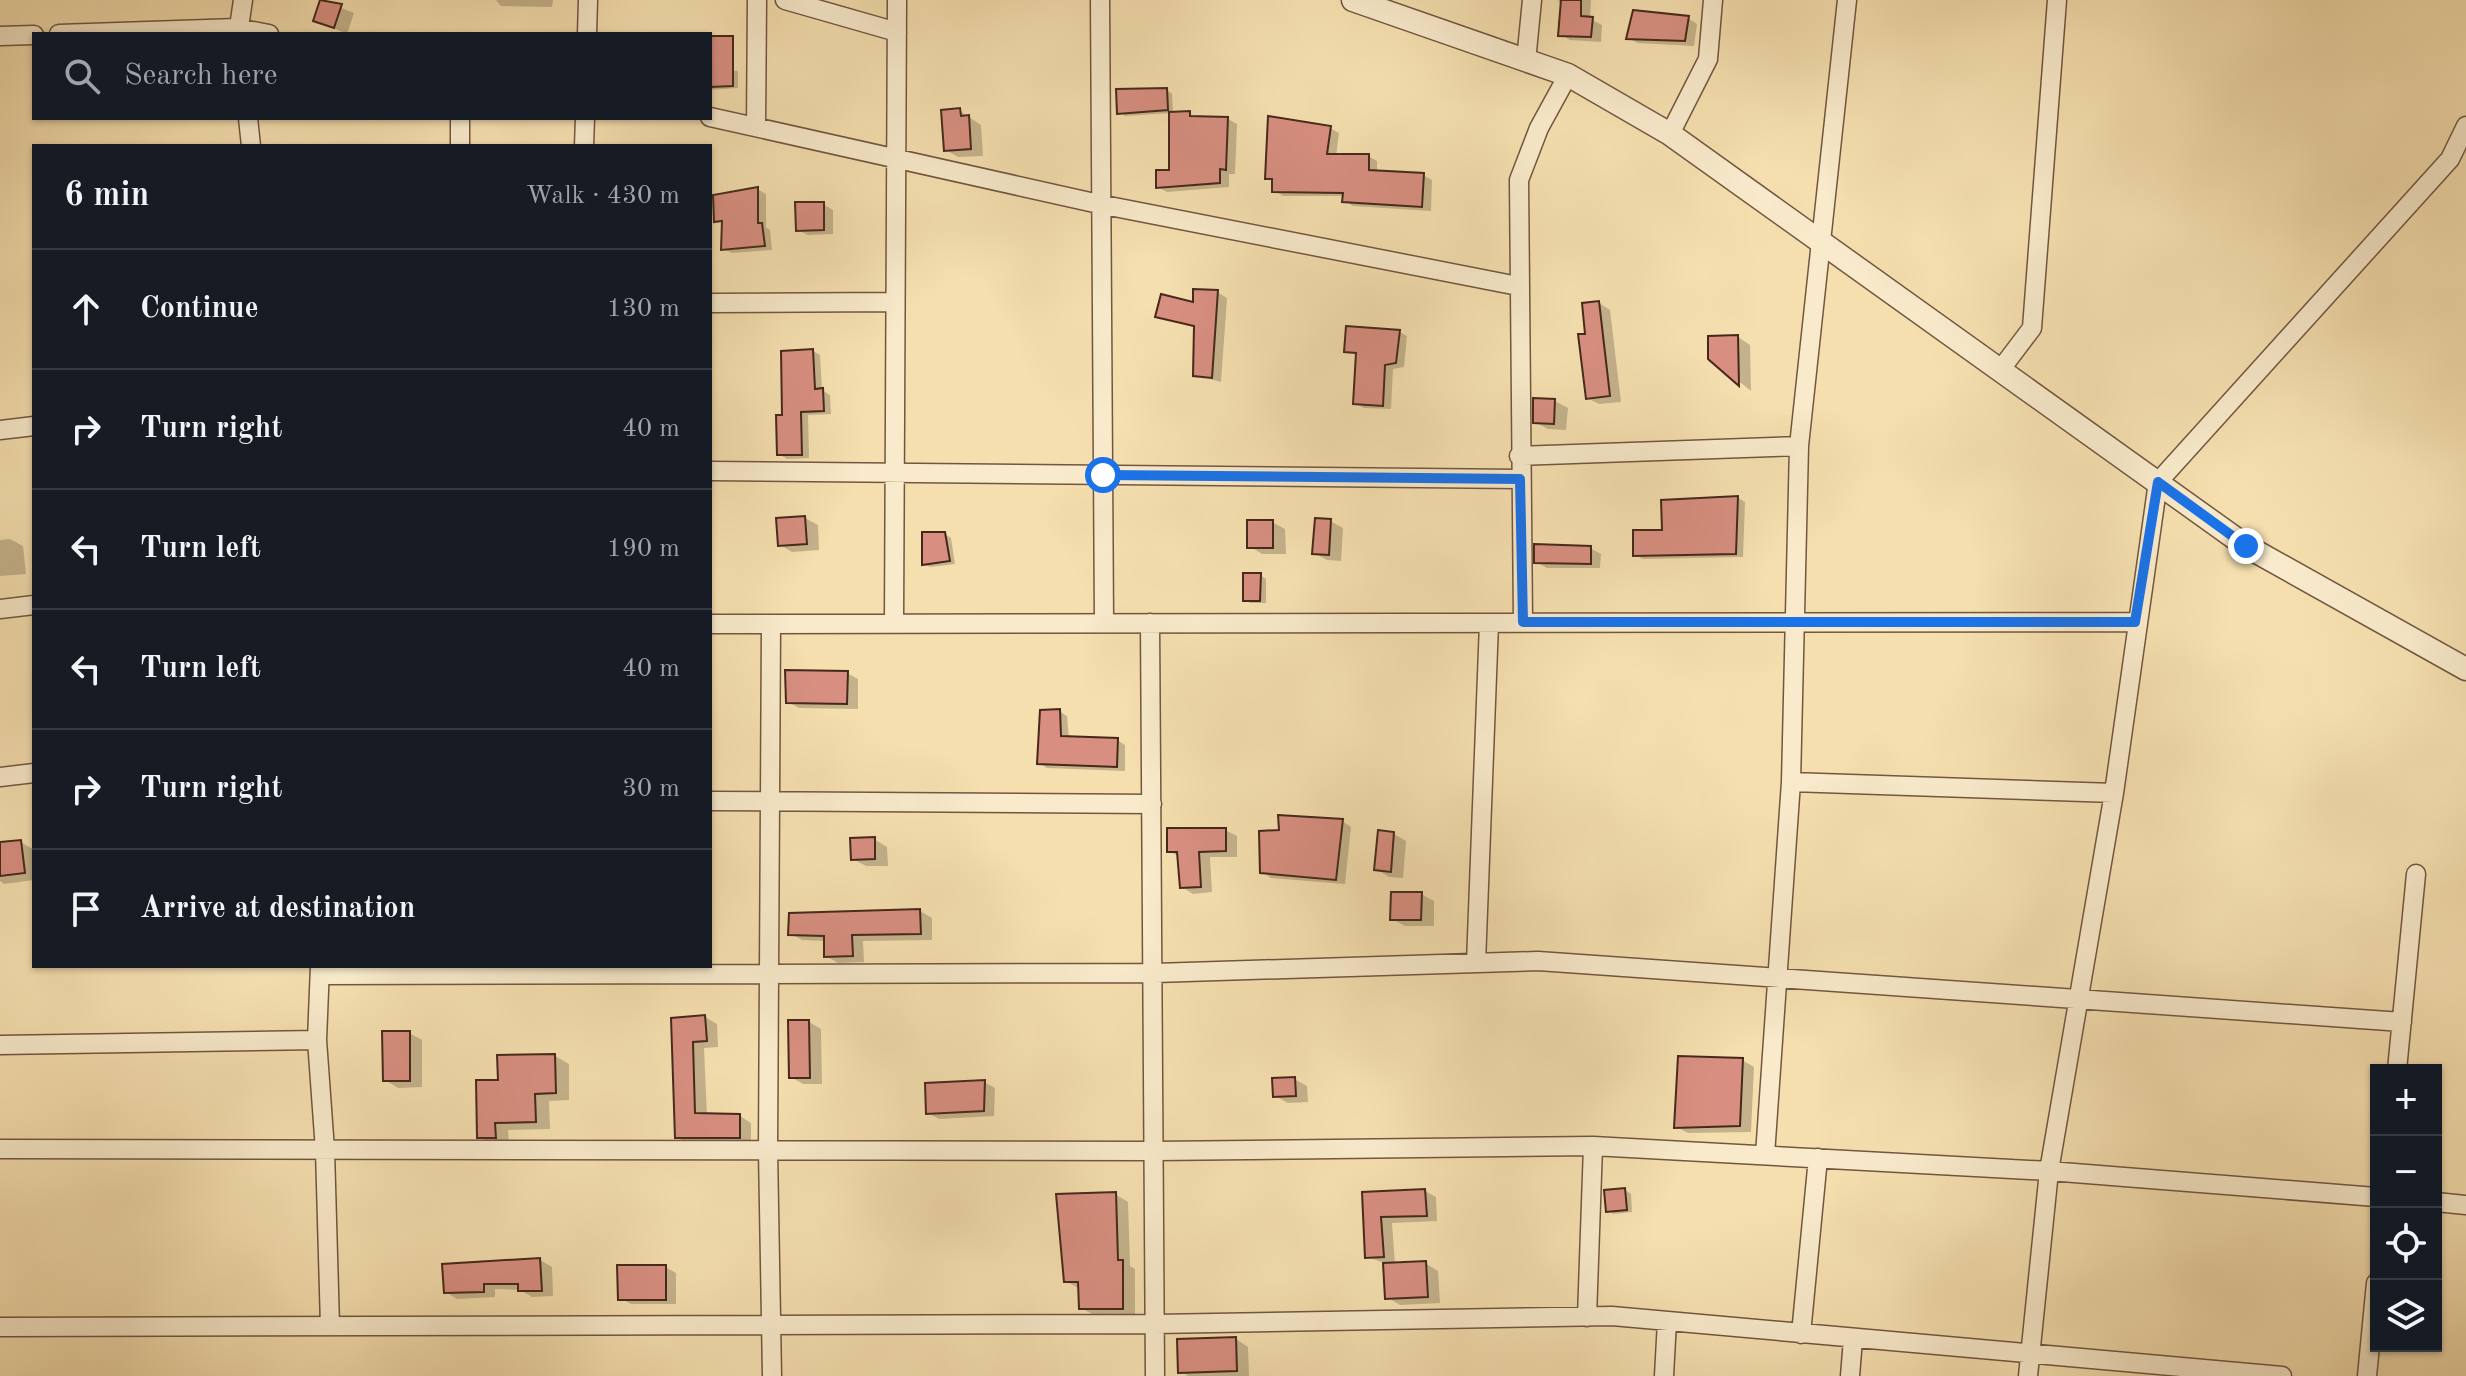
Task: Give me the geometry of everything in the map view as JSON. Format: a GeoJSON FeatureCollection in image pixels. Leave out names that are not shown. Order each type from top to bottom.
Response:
{"type":"FeatureCollection","features":[{"type":"Feature","properties":{"kind":"street"},"geometry":{"type":"LineString","coordinates":[[178,32],[237,31],[243,0]]}},
{"type":"Feature","properties":{"kind":"street"},"geometry":{"type":"LineString","coordinates":[[587,32],[588,0]]}},
{"type":"Feature","properties":{"kind":"street"},"geometry":{"type":"LineString","coordinates":[[756,127],[757,0]]}},
{"type":"Feature","properties":{"kind":"street"},"geometry":{"type":"LineString","coordinates":[[785,0],[897,32]]}},
{"type":"Feature","properties":{"kind":"street"},"geometry":{"type":"LineString","coordinates":[[894,623],[897,0]]}},
{"type":"Feature","properties":{"kind":"street"},"geometry":{"type":"LineString","coordinates":[[1100,0],[1104,623]]}},
{"type":"Feature","properties":{"kind":"street"},"geometry":{"type":"LineString","coordinates":[[1353,0],[1568,75],[1670,134],[2246,546],[2466,669]]}},
{"type":"Feature","properties":{"kind":"street"},"geometry":{"type":"LineString","coordinates":[[1526,61],[1532,0]]}},
{"type":"Feature","properties":{"kind":"street"},"geometry":{"type":"LineString","coordinates":[[1670,134],[1708,59],[1713,0]]}},
{"type":"Feature","properties":{"kind":"street"},"geometry":{"type":"LineString","coordinates":[[1765,1155],[1791,782],[1799,446],[1847,0]]}},
{"type":"Feature","properties":{"kind":"street"},"geometry":{"type":"LineString","coordinates":[[2001,369],[2032,328],[2057,0]]}},
{"type":"Feature","properties":{"kind":"street"},"geometry":{"type":"LineString","coordinates":[[0,36],[32,35]]}},
{"type":"Feature","properties":{"kind":"street"},"geometry":{"type":"LineString","coordinates":[[1523,622],[1519,456],[1519,180],[1539,128],[1568,75]]}},
{"type":"Feature","properties":{"kind":"street"},"geometry":{"type":"LineString","coordinates":[[712,117],[1099,204],[1518,286]]}},
{"type":"Feature","properties":{"kind":"street"},"geometry":{"type":"LineString","coordinates":[[248,120],[251,144]]}},
{"type":"Feature","properties":{"kind":"street"},"geometry":{"type":"LineString","coordinates":[[460,120],[460,144]]}},
{"type":"Feature","properties":{"kind":"street"},"geometry":{"type":"LineString","coordinates":[[584,144],[585,120]]}},
{"type":"Feature","properties":{"kind":"street"},"geometry":{"type":"LineString","coordinates":[[2028,1376],[2049,1171],[2114,793],[2135,622],[2158,482],[2450,159],[2466,126]]}},
{"type":"Feature","properties":{"kind":"street"},"geometry":{"type":"LineString","coordinates":[[712,303],[894,302]]}},
{"type":"Feature","properties":{"kind":"street"},"geometry":{"type":"LineString","coordinates":[[0,430],[32,426]]}},
{"type":"Feature","properties":{"kind":"street"},"geometry":{"type":"LineString","coordinates":[[1519,456],[1799,446]]}},
{"type":"Feature","properties":{"kind":"street"},"geometry":{"type":"LineString","coordinates":[[712,471],[1520,479]]}},
{"type":"Feature","properties":{"kind":"street"},"geometry":{"type":"LineString","coordinates":[[0,609],[32,605]]}},
{"type":"Feature","properties":{"kind":"street"},"geometry":{"type":"LineString","coordinates":[[712,624],[2135,622]]}},
{"type":"Feature","properties":{"kind":"street"},"geometry":{"type":"LineString","coordinates":[[1150,623],[1155,973],[1155,1376]]}},
{"type":"Feature","properties":{"kind":"street"},"geometry":{"type":"LineString","coordinates":[[1476,963],[1489,623]]}},
{"type":"Feature","properties":{"kind":"street"},"geometry":{"type":"LineString","coordinates":[[771,624],[768,1150],[772,1376]]}},
{"type":"Feature","properties":{"kind":"street"},"geometry":{"type":"LineString","coordinates":[[0,777],[32,773]]}},
{"type":"Feature","properties":{"kind":"street"},"geometry":{"type":"LineString","coordinates":[[1791,782],[2114,793]]}},
{"type":"Feature","properties":{"kind":"street"},"geometry":{"type":"LineString","coordinates":[[712,801],[1152,804]]}},
{"type":"Feature","properties":{"kind":"street"},"geometry":{"type":"LineString","coordinates":[[2398,1064],[2416,874]]}},
{"type":"Feature","properties":{"kind":"street"},"geometry":{"type":"LineString","coordinates":[[330,1326],[325,1150],[317,1040],[320,970],[1155,973],[1538,961],[2402,1022]]}},
{"type":"Feature","properties":{"kind":"street"},"geometry":{"type":"LineString","coordinates":[[0,1045],[317,1040]]}},
{"type":"Feature","properties":{"kind":"street"},"geometry":{"type":"LineString","coordinates":[[1587,1317],[1593,1146]]}},
{"type":"Feature","properties":{"kind":"street"},"geometry":{"type":"LineString","coordinates":[[0,1149],[1155,1151],[1593,1146],[2049,1171],[2370,1197]]}},
{"type":"Feature","properties":{"kind":"street"},"geometry":{"type":"LineString","coordinates":[[1801,1334],[1818,1158]]}},
{"type":"Feature","properties":{"kind":"street"},"geometry":{"type":"LineString","coordinates":[[2442,1203],[2466,1205]]}},
{"type":"Feature","properties":{"kind":"street"},"geometry":{"type":"LineString","coordinates":[[0,1327],[1155,1324],[1587,1317],[1667,1321],[2200,1372],[2282,1376]]}},
{"type":"Feature","properties":{"kind":"street"},"geometry":{"type":"LineString","coordinates":[[1664,1376],[1667,1321]]}},
{"type":"Feature","properties":{"kind":"street"},"geometry":{"type":"LineString","coordinates":[[1850,1376],[1853,1339]]}},
{"type":"Feature","properties":{"kind":"street"},"geometry":{"type":"LineString","coordinates":[[2367,1376],[2370,1345]]}},
{"type":"Feature","properties":{"kind":"building"},"geometry":{"type":"Polygon","coordinates":[[[320,0],[342,4],[334,28],[313,21],[320,0]]]}},
{"type":"Feature","properties":{"kind":"building"},"geometry":{"type":"Polygon","coordinates":[[[1561,0],[1581,0],[1581,16],[1593,17],[1591,37],[1558,36],[1561,0]]]}},
{"type":"Feature","properties":{"kind":"building"},"geometry":{"type":"Polygon","coordinates":[[[1633,10],[1689,16],[1685,41],[1626,39],[1633,10]]]}},
{"type":"Feature","properties":{"kind":"building"},"geometry":{"type":"Polygon","coordinates":[[[712,36],[733,36],[733,86],[712,87],[712,36]]]}},
{"type":"Feature","properties":{"kind":"building"},"geometry":{"type":"Polygon","coordinates":[[[1167,88],[1168,110],[1117,114],[1116,89],[1167,88]]]}},
{"type":"Feature","properties":{"kind":"building"},"geometry":{"type":"Polygon","coordinates":[[[960,108],[961,116],[969,115],[971,149],[944,151],[941,110],[960,108]]]}},
{"type":"Feature","properties":{"kind":"building"},"geometry":{"type":"Polygon","coordinates":[[[1190,111],[1190,116],[1228,117],[1226,170],[1220,169],[1220,183],[1156,188],[1156,170],[1169,170],[1169,112],[1190,111]]]}},
{"type":"Feature","properties":{"kind":"building"},"geometry":{"type":"Polygon","coordinates":[[[1268,116],[1331,126],[1327,154],[1369,154],[1369,170],[1424,173],[1422,207],[1342,202],[1343,193],[1272,192],[1272,179],[1265,179],[1268,116]]]}},
{"type":"Feature","properties":{"kind":"building"},"geometry":{"type":"Polygon","coordinates":[[[758,187],[758,223],[762,223],[765,246],[721,250],[722,221],[714,222],[713,195],[758,187]]]}},
{"type":"Feature","properties":{"kind":"building"},"geometry":{"type":"Polygon","coordinates":[[[795,202],[824,202],[824,230],[796,231],[795,202]]]}},
{"type":"Feature","properties":{"kind":"building"},"geometry":{"type":"Polygon","coordinates":[[[1193,289],[1218,290],[1212,378],[1193,376],[1194,326],[1155,317],[1161,294],[1193,302],[1193,289]]]}},
{"type":"Feature","properties":{"kind":"building"},"geometry":{"type":"Polygon","coordinates":[[[1599,301],[1610,396],[1586,399],[1578,334],[1585,334],[1582,303],[1599,301]]]}},
{"type":"Feature","properties":{"kind":"building"},"geometry":{"type":"Polygon","coordinates":[[[1346,326],[1400,330],[1396,363],[1385,365],[1383,406],[1353,404],[1356,353],[1344,352],[1346,326]]]}},
{"type":"Feature","properties":{"kind":"building"},"geometry":{"type":"Polygon","coordinates":[[[1738,335],[1739,386],[1708,359],[1708,336],[1738,335]]]}},
{"type":"Feature","properties":{"kind":"building"},"geometry":{"type":"Polygon","coordinates":[[[813,349],[815,389],[823,388],[824,411],[801,412],[802,455],[777,455],[776,415],[782,415],[781,351],[813,349]]]}},
{"type":"Feature","properties":{"kind":"building"},"geometry":{"type":"Polygon","coordinates":[[[1533,398],[1555,399],[1554,424],[1533,423],[1533,398]]]}},
{"type":"Feature","properties":{"kind":"building"},"geometry":{"type":"Polygon","coordinates":[[[1738,496],[1736,554],[1633,556],[1633,530],[1662,530],[1661,500],[1738,496]]]}},
{"type":"Feature","properties":{"kind":"building"},"geometry":{"type":"Polygon","coordinates":[[[805,516],[807,544],[778,546],[776,518],[805,516]]]}},
{"type":"Feature","properties":{"kind":"building"},"geometry":{"type":"Polygon","coordinates":[[[1315,518],[1331,519],[1329,555],[1312,554],[1315,518]]]}},
{"type":"Feature","properties":{"kind":"building"},"geometry":{"type":"Polygon","coordinates":[[[1247,520],[1273,520],[1273,548],[1247,548],[1247,520]]]}},
{"type":"Feature","properties":{"kind":"building"},"geometry":{"type":"Polygon","coordinates":[[[922,532],[945,532],[950,561],[922,565],[922,532]]]}},
{"type":"Feature","properties":{"kind":"building"},"geometry":{"type":"Polygon","coordinates":[[[1534,544],[1591,546],[1591,564],[1534,563],[1534,544]]]}},
{"type":"Feature","properties":{"kind":"building"},"geometry":{"type":"Polygon","coordinates":[[[1243,573],[1261,573],[1260,601],[1243,601],[1243,573]]]}},
{"type":"Feature","properties":{"kind":"building"},"geometry":{"type":"Polygon","coordinates":[[[785,670],[848,671],[847,704],[786,703],[785,670]]]}},
{"type":"Feature","properties":{"kind":"building"},"geometry":{"type":"Polygon","coordinates":[[[1060,709],[1061,736],[1118,738],[1117,767],[1037,764],[1040,710],[1060,709]]]}},
{"type":"Feature","properties":{"kind":"building"},"geometry":{"type":"Polygon","coordinates":[[[1278,815],[1343,819],[1336,880],[1260,873],[1259,831],[1279,830],[1278,815]]]}},
{"type":"Feature","properties":{"kind":"building"},"geometry":{"type":"Polygon","coordinates":[[[1167,828],[1226,828],[1226,851],[1199,852],[1201,887],[1180,888],[1177,852],[1167,852],[1167,828]]]}},
{"type":"Feature","properties":{"kind":"building"},"geometry":{"type":"Polygon","coordinates":[[[1378,830],[1394,832],[1391,872],[1374,870],[1378,830]]]}},
{"type":"Feature","properties":{"kind":"building"},"geometry":{"type":"Polygon","coordinates":[[[875,837],[875,859],[851,860],[850,838],[875,837]]]}},
{"type":"Feature","properties":{"kind":"building"},"geometry":{"type":"Polygon","coordinates":[[[21,840],[25,873],[0,876],[0,842],[21,840]]]}},
{"type":"Feature","properties":{"kind":"building"},"geometry":{"type":"Polygon","coordinates":[[[1391,892],[1422,892],[1421,920],[1390,920],[1391,892]]]}},
{"type":"Feature","properties":{"kind":"building"},"geometry":{"type":"Polygon","coordinates":[[[920,909],[921,934],[852,935],[853,956],[824,957],[824,936],[788,935],[789,913],[920,909]]]}},
{"type":"Feature","properties":{"kind":"building"},"geometry":{"type":"Polygon","coordinates":[[[705,1015],[707,1041],[693,1042],[695,1113],[740,1114],[740,1138],[675,1138],[671,1018],[705,1015]]]}},
{"type":"Feature","properties":{"kind":"building"},"geometry":{"type":"Polygon","coordinates":[[[788,1020],[809,1020],[810,1078],[789,1078],[788,1020]]]}},
{"type":"Feature","properties":{"kind":"building"},"geometry":{"type":"Polygon","coordinates":[[[382,1031],[410,1031],[410,1081],[383,1081],[382,1031]]]}},
{"type":"Feature","properties":{"kind":"building"},"geometry":{"type":"Polygon","coordinates":[[[555,1054],[556,1093],[535,1094],[536,1122],[495,1123],[496,1138],[477,1138],[476,1080],[498,1080],[497,1055],[555,1054]]]}},
{"type":"Feature","properties":{"kind":"building"},"geometry":{"type":"Polygon","coordinates":[[[1678,1056],[1743,1058],[1740,1126],[1674,1128],[1678,1056]]]}},
{"type":"Feature","properties":{"kind":"building"},"geometry":{"type":"Polygon","coordinates":[[[1295,1077],[1296,1096],[1273,1097],[1272,1078],[1295,1077]]]}},
{"type":"Feature","properties":{"kind":"building"},"geometry":{"type":"Polygon","coordinates":[[[985,1080],[984,1111],[926,1114],[925,1083],[985,1080]]]}},
{"type":"Feature","properties":{"kind":"building"},"geometry":{"type":"Polygon","coordinates":[[[1625,1188],[1627,1210],[1606,1212],[1604,1190],[1625,1188]]]}},
{"type":"Feature","properties":{"kind":"building"},"geometry":{"type":"Polygon","coordinates":[[[1425,1189],[1427,1216],[1381,1217],[1384,1257],[1365,1258],[1362,1192],[1425,1189]]]}},
{"type":"Feature","properties":{"kind":"building"},"geometry":{"type":"Polygon","coordinates":[[[1116,1192],[1118,1260],[1123,1260],[1123,1309],[1079,1309],[1078,1282],[1064,1282],[1056,1194],[1116,1192]]]}},
{"type":"Feature","properties":{"kind":"building"},"geometry":{"type":"Polygon","coordinates":[[[540,1258],[542,1291],[518,1291],[518,1284],[484,1284],[484,1292],[444,1293],[442,1264],[540,1258]]]}},
{"type":"Feature","properties":{"kind":"building"},"geometry":{"type":"Polygon","coordinates":[[[1426,1261],[1428,1297],[1385,1299],[1383,1263],[1426,1261]]]}},
{"type":"Feature","properties":{"kind":"building"},"geometry":{"type":"Polygon","coordinates":[[[617,1265],[666,1265],[666,1300],[618,1300],[617,1265]]]}},
{"type":"Feature","properties":{"kind":"building"},"geometry":{"type":"Polygon","coordinates":[[[1236,1337],[1237,1371],[1178,1373],[1177,1339],[1236,1337]]]}},
{"type":"Feature","properties":{"kind":"route"},"geometry":{"type":"LineString","coordinates":[[1103,475],[1520,479],[1523,622],[2135,622],[2158,482],[2246,546]]}}]}
